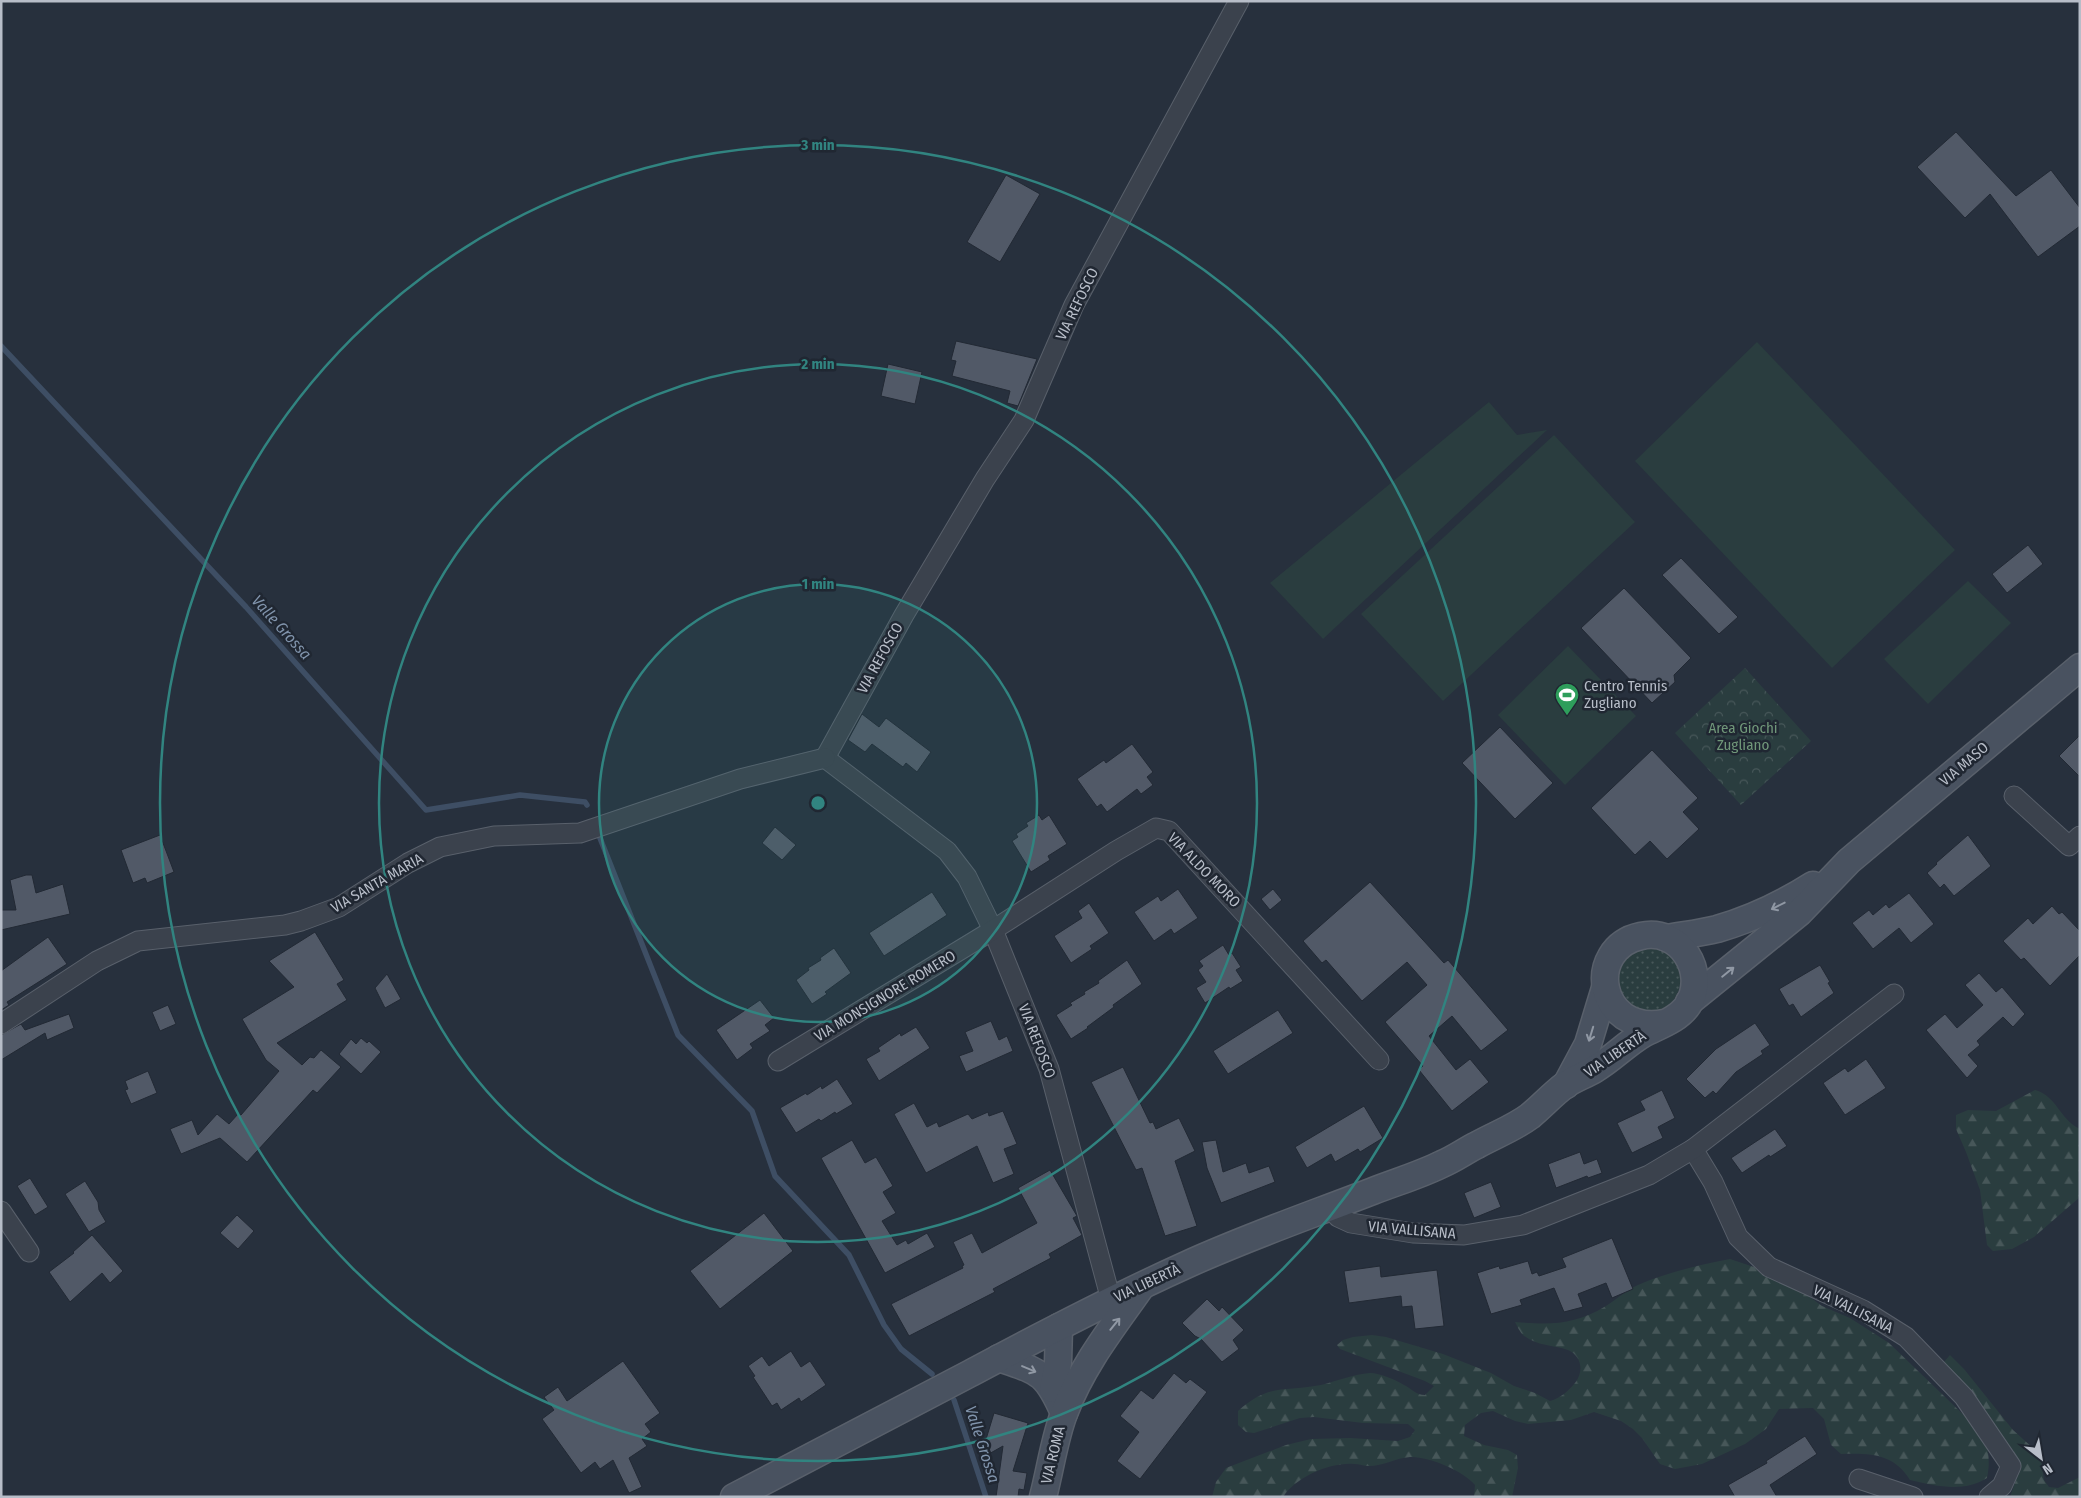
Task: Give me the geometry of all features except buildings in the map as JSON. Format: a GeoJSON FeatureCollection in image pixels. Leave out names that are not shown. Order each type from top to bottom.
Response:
{"type":"FeatureCollection","features":[{"type":"Feature","properties":{"kind":"main road","name":"VIA MASO"},"geometry":{"type":"LineString","coordinates":[[1849,861],[2080,667]]}},
{"type":"Feature","properties":{"kind":"main road"},"geometry":{"type":"LineString","coordinates":[[1667,938],[1716,929],[1763,914],[1789,900],[1849,861]]}},
{"type":"Feature","properties":{"kind":"main road"},"geometry":{"type":"LineString","coordinates":[[1690,1002],[1695,988],[1695,972],[1690,958],[1680,946],[1667,938],[1654,935],[1640,936],[1626,942],[1614,951],[1607,964],[1605,988],[1613,1005],[1626,1019],[1638,1024],[1651,1026],[1664,1023],[1679,1015],[1690,1002],[1799,913],[1849,861]]}},
{"type":"Feature","properties":{"kind":"main road","name":"VIA LIBERTÀ"},"geometry":{"type":"LineString","coordinates":[[1566,1085],[1588,1044],[1605,988]]}},
{"type":"Feature","properties":{"kind":"main road","name":"VIA LIBERTÀ"},"geometry":{"type":"LineString","coordinates":[[734,1497],[1112,1300],[1198,1260],[1440,1165],[1528,1117],[1566,1085],[1595,1069],[1638,1037],[1664,1023]]}},
{"type":"Feature","properties":{"kind":"main road","name":"VIA ROMA"},"geometry":{"type":"LineString","coordinates":[[1043,1497],[1064,1413],[1088,1361],[1141,1287]]}},
{"type":"Feature","properties":{"kind":"main road"},"geometry":{"type":"LineString","coordinates":[[1053,1389],[1058,1363],[1059,1327],[1074,1334],[1088,1361]]}},
{"type":"Feature","properties":{"kind":"main road","name":"VIA ROMA"},"geometry":{"type":"LineString","coordinates":[[999,1358],[1041,1375],[1053,1389],[1064,1413]]}},
{"type":"Feature","properties":{"kind":"street","name":"VIA REFOSCO"},"geometry":{"type":"LineString","coordinates":[[1112,1300],[1049,1070],[993,930],[967,877],[947,851],[825,758],[904,614],[985,480],[1024,420],[1074,305],[1239,1]]}},
{"type":"Feature","properties":{"kind":"street","name":"VIA SANTA MARIA"},"geometry":{"type":"LineString","coordinates":[[1,1024],[97,960],[138,941],[285,925],[301,921],[339,908],[408,862],[440,847],[494,836],[580,833],[740,779],[825,758]]}},
{"type":"Feature","properties":{"kind":"street"},"geometry":{"type":"LineString","coordinates":[[2014,796],[2069,846],[2080,836]]}},
{"type":"Feature","properties":{"kind":"street","name":"VIA ALDO MORO"},"geometry":{"type":"LineString","coordinates":[[993,930],[1116,851],[1156,828],[1169,831],[1379,1060]]}},
{"type":"Feature","properties":{"kind":"street","name":"VIA MONSIGNORE ROMERO"},"geometry":{"type":"LineString","coordinates":[[778,1061],[993,930]]}},
{"type":"Feature","properties":{"kind":"street","name":"VIA VALLISANA"},"geometry":{"type":"LineString","coordinates":[[1330,1208],[1338,1217],[1351,1223],[1413,1233],[1464,1235],[1523,1225],[1649,1176],[1693,1149],[1894,994]]}},
{"type":"Feature","properties":{"kind":"street","name":"VIA VALLISANA"},"geometry":{"type":"LineString","coordinates":[[1693,1149],[1713,1182],[1738,1237],[1769,1267],[1862,1310],[1906,1337],[1964,1397],[2011,1466],[2002,1486],[1989,1497]]}},
{"type":"Feature","properties":{"kind":"street"},"geometry":{"type":"LineString","coordinates":[[1,1211],[29,1252]]}},
{"type":"Feature","properties":{"kind":"street"},"geometry":{"type":"LineString","coordinates":[[1859,1479],[1913,1497]]}},
{"type":"Feature","properties":{"kind":"green space"},"geometry":{"type":"Polygon","coordinates":[[[1757,342],[1955,550],[1832,668],[1635,461],[1757,342]]]}},
{"type":"Feature","properties":{"kind":"green space"},"geometry":{"type":"Polygon","coordinates":[[[1489,402],[1517,435],[1547,430],[1323,639],[1270,583],[1489,402]]]}},
{"type":"Feature","properties":{"kind":"green space"},"geometry":{"type":"Polygon","coordinates":[[[1554,435],[1635,522],[1443,701],[1361,614],[1554,435]]]}},
{"type":"Feature","properties":{"kind":"green space"},"geometry":{"type":"Polygon","coordinates":[[[1968,581],[2011,623],[1928,704],[1884,659],[1968,581]]]}},
{"type":"Feature","properties":{"kind":"green space","name":"Centro Tennis Zugliano"},"geometry":{"type":"Polygon","coordinates":[[[1568,646],[1636,716],[1565,785],[1498,715],[1568,646]]]}},
{"type":"Feature","properties":{"kind":"green space","name":"Area Giochi Zugliano"},"geometry":{"type":"Polygon","coordinates":[[[1745,668],[1811,741],[1741,805],[1675,733],[1745,668]]]}},
{"type":"Feature","properties":{"kind":"green space"},"geometry":{"type":"Polygon","coordinates":[[[1638,948],[1658,948],[1669,953],[1677,962],[1680,972],[1680,983],[1677,994],[1671,1003],[1661,1010],[1646,1012],[1624,1001],[1618,984],[1618,971],[1623,960],[1638,948]]]}},
{"type":"Feature","properties":{"kind":"green space"},"geometry":{"type":"Polygon","coordinates":[[[2035,1090],[2048,1097],[2067,1120],[2080,1129],[2080,1197],[2034,1237],[2012,1249],[1993,1251],[1987,1245],[1980,1190],[1956,1129],[1956,1115],[1968,1110],[1996,1111],[2035,1090]]]}},
{"type":"Feature","properties":{"kind":"green space"},"geometry":{"type":"Polygon","coordinates":[[[1730,1259],[1763,1270],[1799,1289],[1822,1306],[1850,1318],[1889,1343],[1971,1422],[1944,1362],[1950,1355],[1964,1369],[2013,1430],[2035,1450],[2041,1460],[2044,1480],[2049,1487],[2058,1488],[2080,1477],[2080,1497],[2010,1497],[2018,1474],[2018,1465],[1985,1438],[1989,1458],[1987,1478],[1978,1483],[1959,1487],[1939,1486],[1910,1480],[1904,1471],[1889,1460],[1871,1455],[1841,1454],[1831,1445],[1824,1419],[1813,1408],[1779,1409],[1766,1429],[1745,1444],[1702,1464],[1675,1469],[1660,1464],[1642,1438],[1633,1429],[1621,1421],[1594,1412],[1571,1420],[1528,1424],[1515,1421],[1493,1411],[1481,1413],[1465,1425],[1464,1436],[1484,1445],[1508,1450],[1517,1455],[1518,1468],[1512,1497],[1474,1497],[1475,1485],[1463,1475],[1445,1465],[1418,1457],[1410,1457],[1374,1466],[1345,1464],[1324,1468],[1296,1483],[1283,1497],[1212,1497],[1216,1482],[1226,1468],[1286,1445],[1311,1439],[1350,1438],[1398,1441],[1410,1437],[1415,1430],[1408,1424],[1363,1423],[1314,1417],[1300,1418],[1254,1433],[1246,1432],[1238,1425],[1238,1411],[1259,1396],[1277,1390],[1321,1385],[1370,1373],[1392,1379],[1422,1395],[1425,1395],[1434,1386],[1340,1349],[1337,1345],[1343,1340],[1372,1335],[1386,1337],[1443,1354],[1491,1373],[1514,1386],[1535,1393],[1550,1401],[1564,1394],[1578,1379],[1580,1374],[1579,1360],[1568,1350],[1528,1339],[1522,1334],[1515,1322],[1552,1323],[1573,1320],[1606,1306],[1634,1287],[1649,1280],[1684,1269],[1730,1259]]]}},
{"type":"Feature","properties":{"kind":"waterway","name":"Valle Grossa"},"geometry":{"type":"LineString","coordinates":[[1,346],[246,607],[426,810],[520,795],[585,802],[587,805]]}},
{"type":"Feature","properties":{"kind":"waterway"},"geometry":{"type":"LineString","coordinates":[[598,833],[678,1035],[752,1111],[775,1176],[849,1255],[884,1325],[901,1349],[932,1374]]}},
{"type":"Feature","properties":{"kind":"waterway","name":"Valle Grossa"},"geometry":{"type":"LineString","coordinates":[[954,1400],[986,1497]]}},
{"type":"Feature","properties":{"kind":"place","name":"Centro Tennis Zugliano"},"geometry":{"type":"Point","coordinates":[1567,716]}}]}
